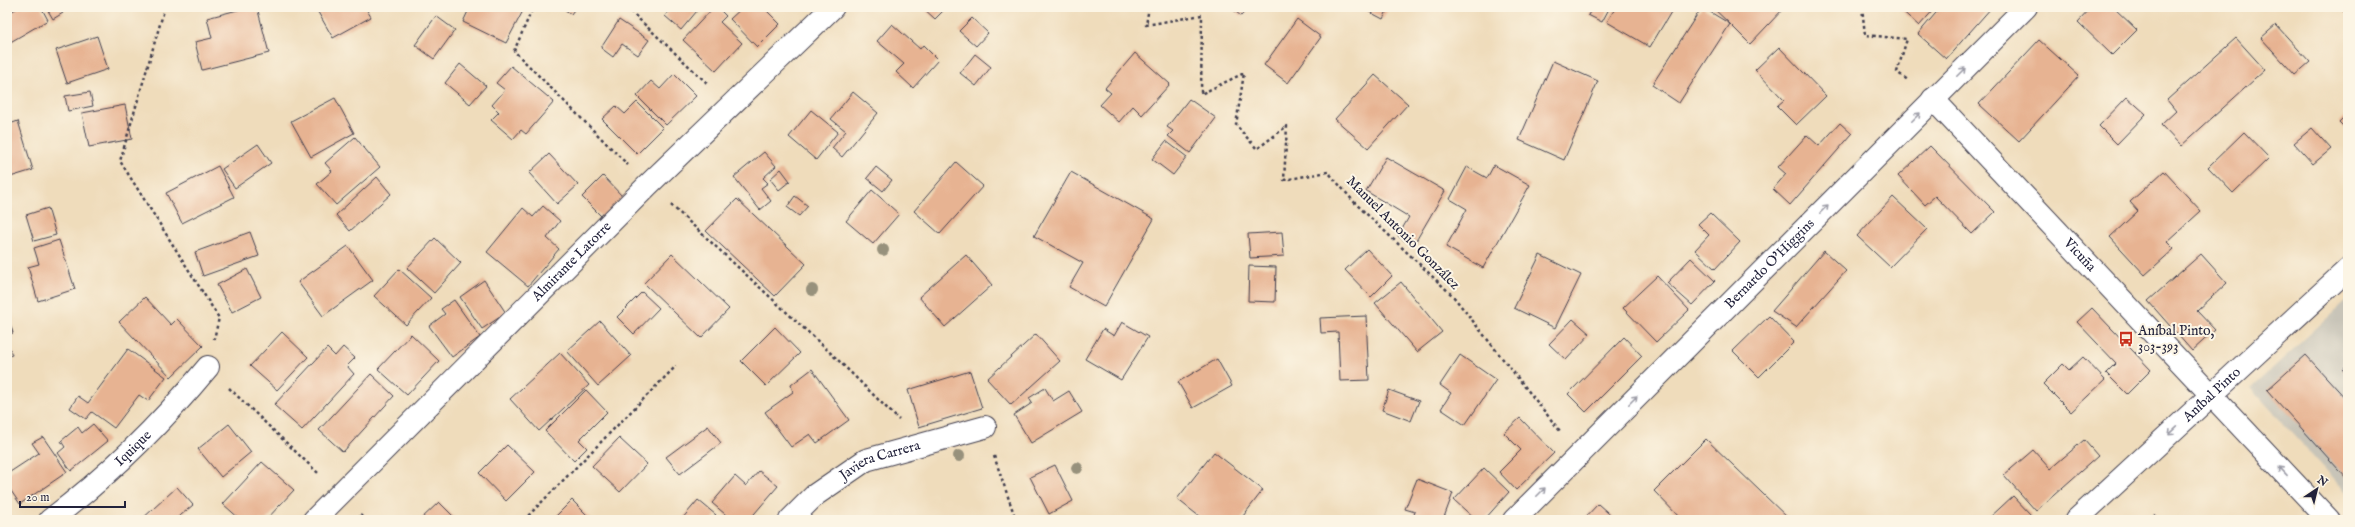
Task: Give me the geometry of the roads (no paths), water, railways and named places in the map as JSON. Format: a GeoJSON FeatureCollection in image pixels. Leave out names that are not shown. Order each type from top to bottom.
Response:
{"type":"FeatureCollection","features":[{"type":"Feature","properties":{"kind":"street","name":"Almirante Latorre"},"geometry":{"type":"LineString","coordinates":[[314,520],[648,185],[729,105],[833,7]]}},
{"type":"Feature","properties":{"kind":"street","name":"Bernardo O'Higgins"},"geometry":{"type":"LineString","coordinates":[[1514,520],[2026,7]]}},
{"type":"Feature","properties":{"kind":"street","name":"Vicuña"},"geometry":{"type":"LineString","coordinates":[[1933,100],[2329,520]]}},
{"type":"Feature","properties":{"kind":"street","name":"Aníbal Pinto"},"geometry":{"type":"LineString","coordinates":[[2076,520],[2348,269]]}},
{"type":"Feature","properties":{"kind":"street","name":"Iquique"},"geometry":{"type":"LineString","coordinates":[[50,520],[86,494],[130,455],[170,413],[208,367]]}},
{"type":"Feature","properties":{"kind":"street","name":"Javiera Carrera"},"geometry":{"type":"LineString","coordinates":[[790,520],[815,495],[866,460],[925,445],[985,427]]}},
{"type":"Feature","properties":{"kind":"place","name":"Aníbal Pinto, 303-393"},"geometry":{"type":"Point","coordinates":[2126,339]}}]}
